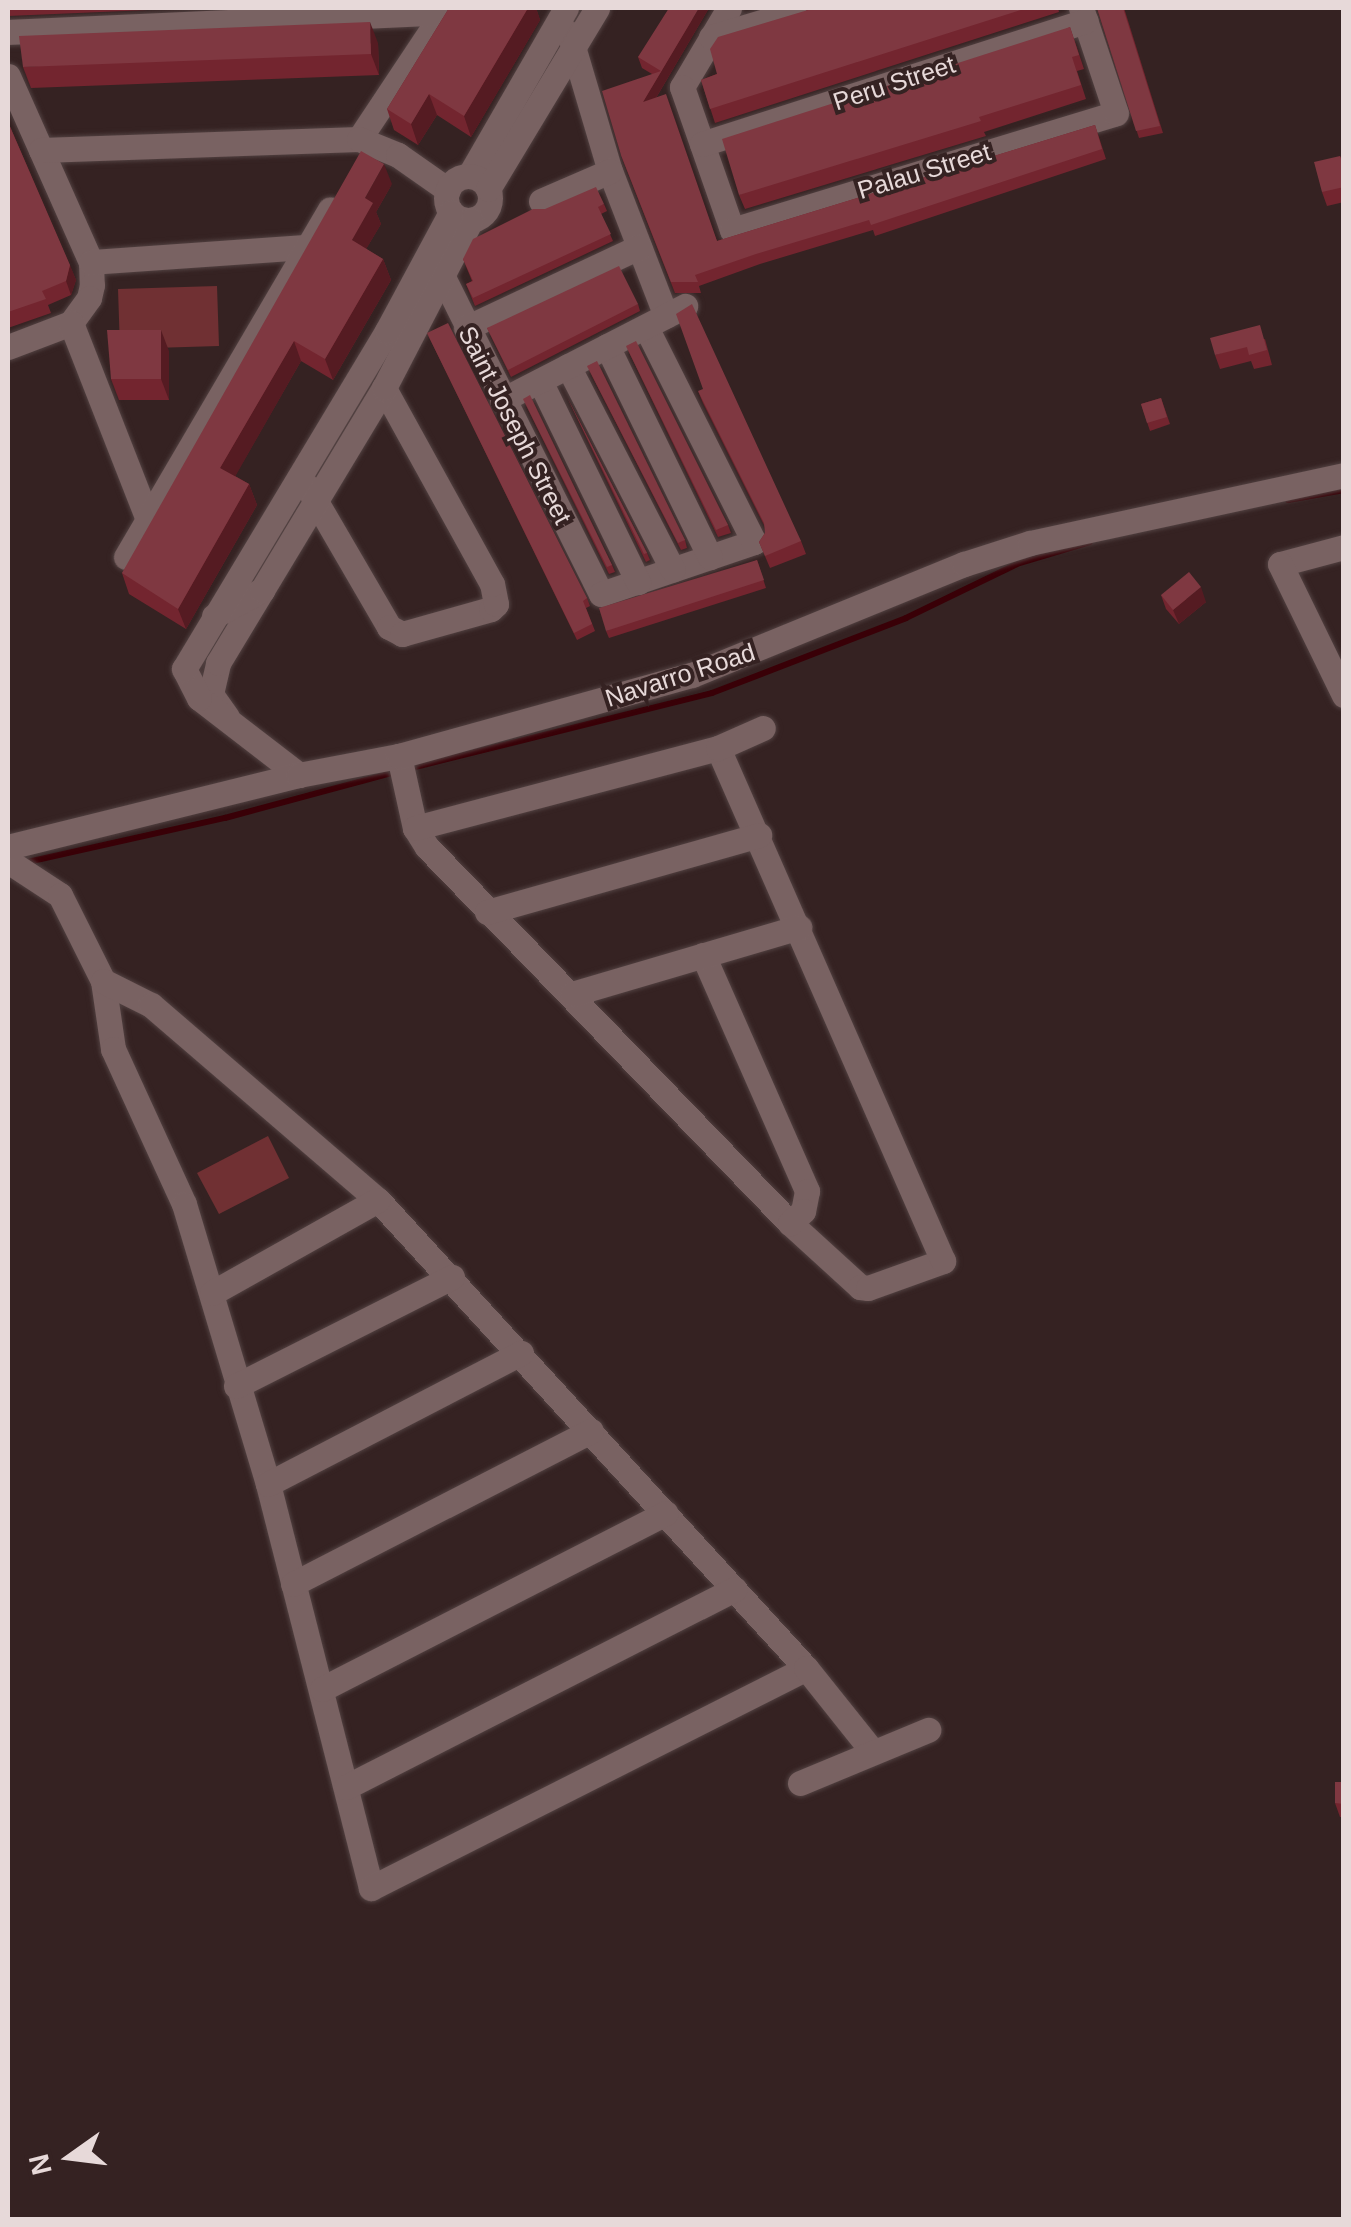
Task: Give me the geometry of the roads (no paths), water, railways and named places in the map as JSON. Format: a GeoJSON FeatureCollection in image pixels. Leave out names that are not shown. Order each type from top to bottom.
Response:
{"type":"FeatureCollection","features":[{"type":"Feature","properties":{"kind":"street"},"geometry":{"type":"LineString","coordinates":[[465,198],[574,48],[596,8]]}},
{"type":"Feature","properties":{"kind":"street"},"geometry":{"type":"LineString","coordinates":[[702,144],[682,87],[728,8]]}},
{"type":"Feature","properties":{"kind":"street"},"geometry":{"type":"LineString","coordinates":[[711,38],[808,8]]}},
{"type":"Feature","properties":{"kind":"street"},"geometry":{"type":"LineString","coordinates":[[8,32],[445,10]]}},
{"type":"Feature","properties":{"kind":"street"},"geometry":{"type":"LineString","coordinates":[[359,139],[445,10]]}},
{"type":"Feature","properties":{"kind":"street"},"geometry":{"type":"LineString","coordinates":[[540,380],[638,582],[754,542],[610,171],[565,10]]}},
{"type":"Feature","properties":{"kind":"street"},"geometry":{"type":"LineString","coordinates":[[299,775],[199,698],[184,669],[211,618],[301,478],[396,340],[436,265],[465,198],[565,10]]}},
{"type":"Feature","properties":{"kind":"street","name":"Palau Street"},"geometry":{"type":"LineString","coordinates":[[702,144],[732,230],[1116,113],[1083,14]]}},
{"type":"Feature","properties":{"kind":"street","name":"Peru Street"},"geometry":{"type":"LineString","coordinates":[[702,144],[1083,14]]}},
{"type":"Feature","properties":{"kind":"street"},"geometry":{"type":"LineString","coordinates":[[8,76],[92,262],[89,298],[71,323],[8,344]]}},
{"type":"Feature","properties":{"kind":"street"},"geometry":{"type":"LineString","coordinates":[[41,150],[359,139],[398,155],[465,198]]}},
{"type":"Feature","properties":{"kind":"street"},"geometry":{"type":"LineString","coordinates":[[542,202],[610,171]]}},
{"type":"Feature","properties":{"kind":"street"},"geometry":{"type":"LineString","coordinates":[[126,557],[330,209]]}},
{"type":"Feature","properties":{"kind":"street"},"geometry":{"type":"LineString","coordinates":[[92,262],[306,247]]}},
{"type":"Feature","properties":{"kind":"street"},"geometry":{"type":"LineString","coordinates":[[466,328],[640,247]]}},
{"type":"Feature","properties":{"kind":"street","name":"Saint Joseph Street"},"geometry":{"type":"LineString","coordinates":[[436,265],[601,594],[638,582]]}},
{"type":"Feature","properties":{"kind":"street"},"geometry":{"type":"LineString","coordinates":[[502,400],[666,317]]}},
{"type":"Feature","properties":{"kind":"street"},"geometry":{"type":"LineString","coordinates":[[71,323],[148,519]]}},
{"type":"Feature","properties":{"kind":"street"},"geometry":{"type":"LineString","coordinates":[[231,724],[211,694],[218,663],[384,388],[396,340]]}},
{"type":"Feature","properties":{"kind":"street"},"geometry":{"type":"LineString","coordinates":[[607,346],[710,557]]}},
{"type":"Feature","properties":{"kind":"street"},"geometry":{"type":"LineString","coordinates":[[568,366],[673,570]]}},
{"type":"Feature","properties":{"kind":"street"},"geometry":{"type":"LineString","coordinates":[[301,478],[389,627],[402,634],[491,609],[496,604],[492,584],[384,388]]}},
{"type":"Feature","properties":{"kind":"street","name":"Navarro Road"},"geometry":{"type":"LineString","coordinates":[[8,847],[299,775],[401,766],[692,675],[964,564],[1030,543],[1344,475]]}},
{"type":"Feature","properties":{"kind":"street"},"geometry":{"type":"LineString","coordinates":[[1344,548],[1280,564],[1344,695]]}},
{"type":"Feature","properties":{"kind":"street"},"geometry":{"type":"LineString","coordinates":[[211,618],[262,590]]}},
{"type":"Feature","properties":{"kind":"street"},"geometry":{"type":"LineString","coordinates":[[1319,646],[1344,633]]}},
{"type":"Feature","properties":{"kind":"street"},"geometry":{"type":"LineString","coordinates":[[415,828],[718,748],[763,728]]}},
{"type":"Feature","properties":{"kind":"street"},"geometry":{"type":"LineString","coordinates":[[401,766],[415,828],[488,912],[572,994],[790,1223],[860,1287],[944,1261],[718,748]]}},
{"type":"Feature","properties":{"kind":"street"},"geometry":{"type":"LineString","coordinates":[[488,912],[758,835]]}},
{"type":"Feature","properties":{"kind":"street"},"geometry":{"type":"LineString","coordinates":[[15,866],[60,895],[103,981],[114,1049],[184,1204],[268,1484],[371,1888],[806,1668]]}},
{"type":"Feature","properties":{"kind":"street"},"geometry":{"type":"LineString","coordinates":[[572,994],[799,927]]}},
{"type":"Feature","properties":{"kind":"street"},"geometry":{"type":"LineString","coordinates":[[703,955],[807,1191],[804,1211],[790,1223]]}},
{"type":"Feature","properties":{"kind":"street"},"geometry":{"type":"LineString","coordinates":[[103,981],[151,1006],[378,1200],[806,1668],[874,1752]]}},
{"type":"Feature","properties":{"kind":"street"},"geometry":{"type":"LineString","coordinates":[[212,1293],[378,1200]]}},
{"type":"Feature","properties":{"kind":"street"},"geometry":{"type":"LineString","coordinates":[[236,1386],[452,1278]]}},
{"type":"Feature","properties":{"kind":"street"},"geometry":{"type":"LineString","coordinates":[[268,1484],[521,1354]]}},
{"type":"Feature","properties":{"kind":"street"},"geometry":{"type":"LineString","coordinates":[[293,1584],[591,1430]]}},
{"type":"Feature","properties":{"kind":"street"},"geometry":{"type":"LineString","coordinates":[[322,1689],[666,1514]]}},
{"type":"Feature","properties":{"kind":"street"},"geometry":{"type":"LineString","coordinates":[[346,1787],[735,1590]]}},
{"type":"Feature","properties":{"kind":"street"},"geometry":{"type":"LineString","coordinates":[[800,1783],[928,1730]]}},
{"type":"Feature","properties":{"kind":"waterway"},"geometry":{"type":"LineString","coordinates":[[1288,500],[1344,490]]}},
{"type":"Feature","properties":{"kind":"waterway"},"geometry":{"type":"LineString","coordinates":[[407,769],[712,693],[906,618],[1017,564],[1090,542]]}},
{"type":"Feature","properties":{"kind":"waterway"},"geometry":{"type":"LineString","coordinates":[[23,863],[225,818],[395,772]]}}]}
